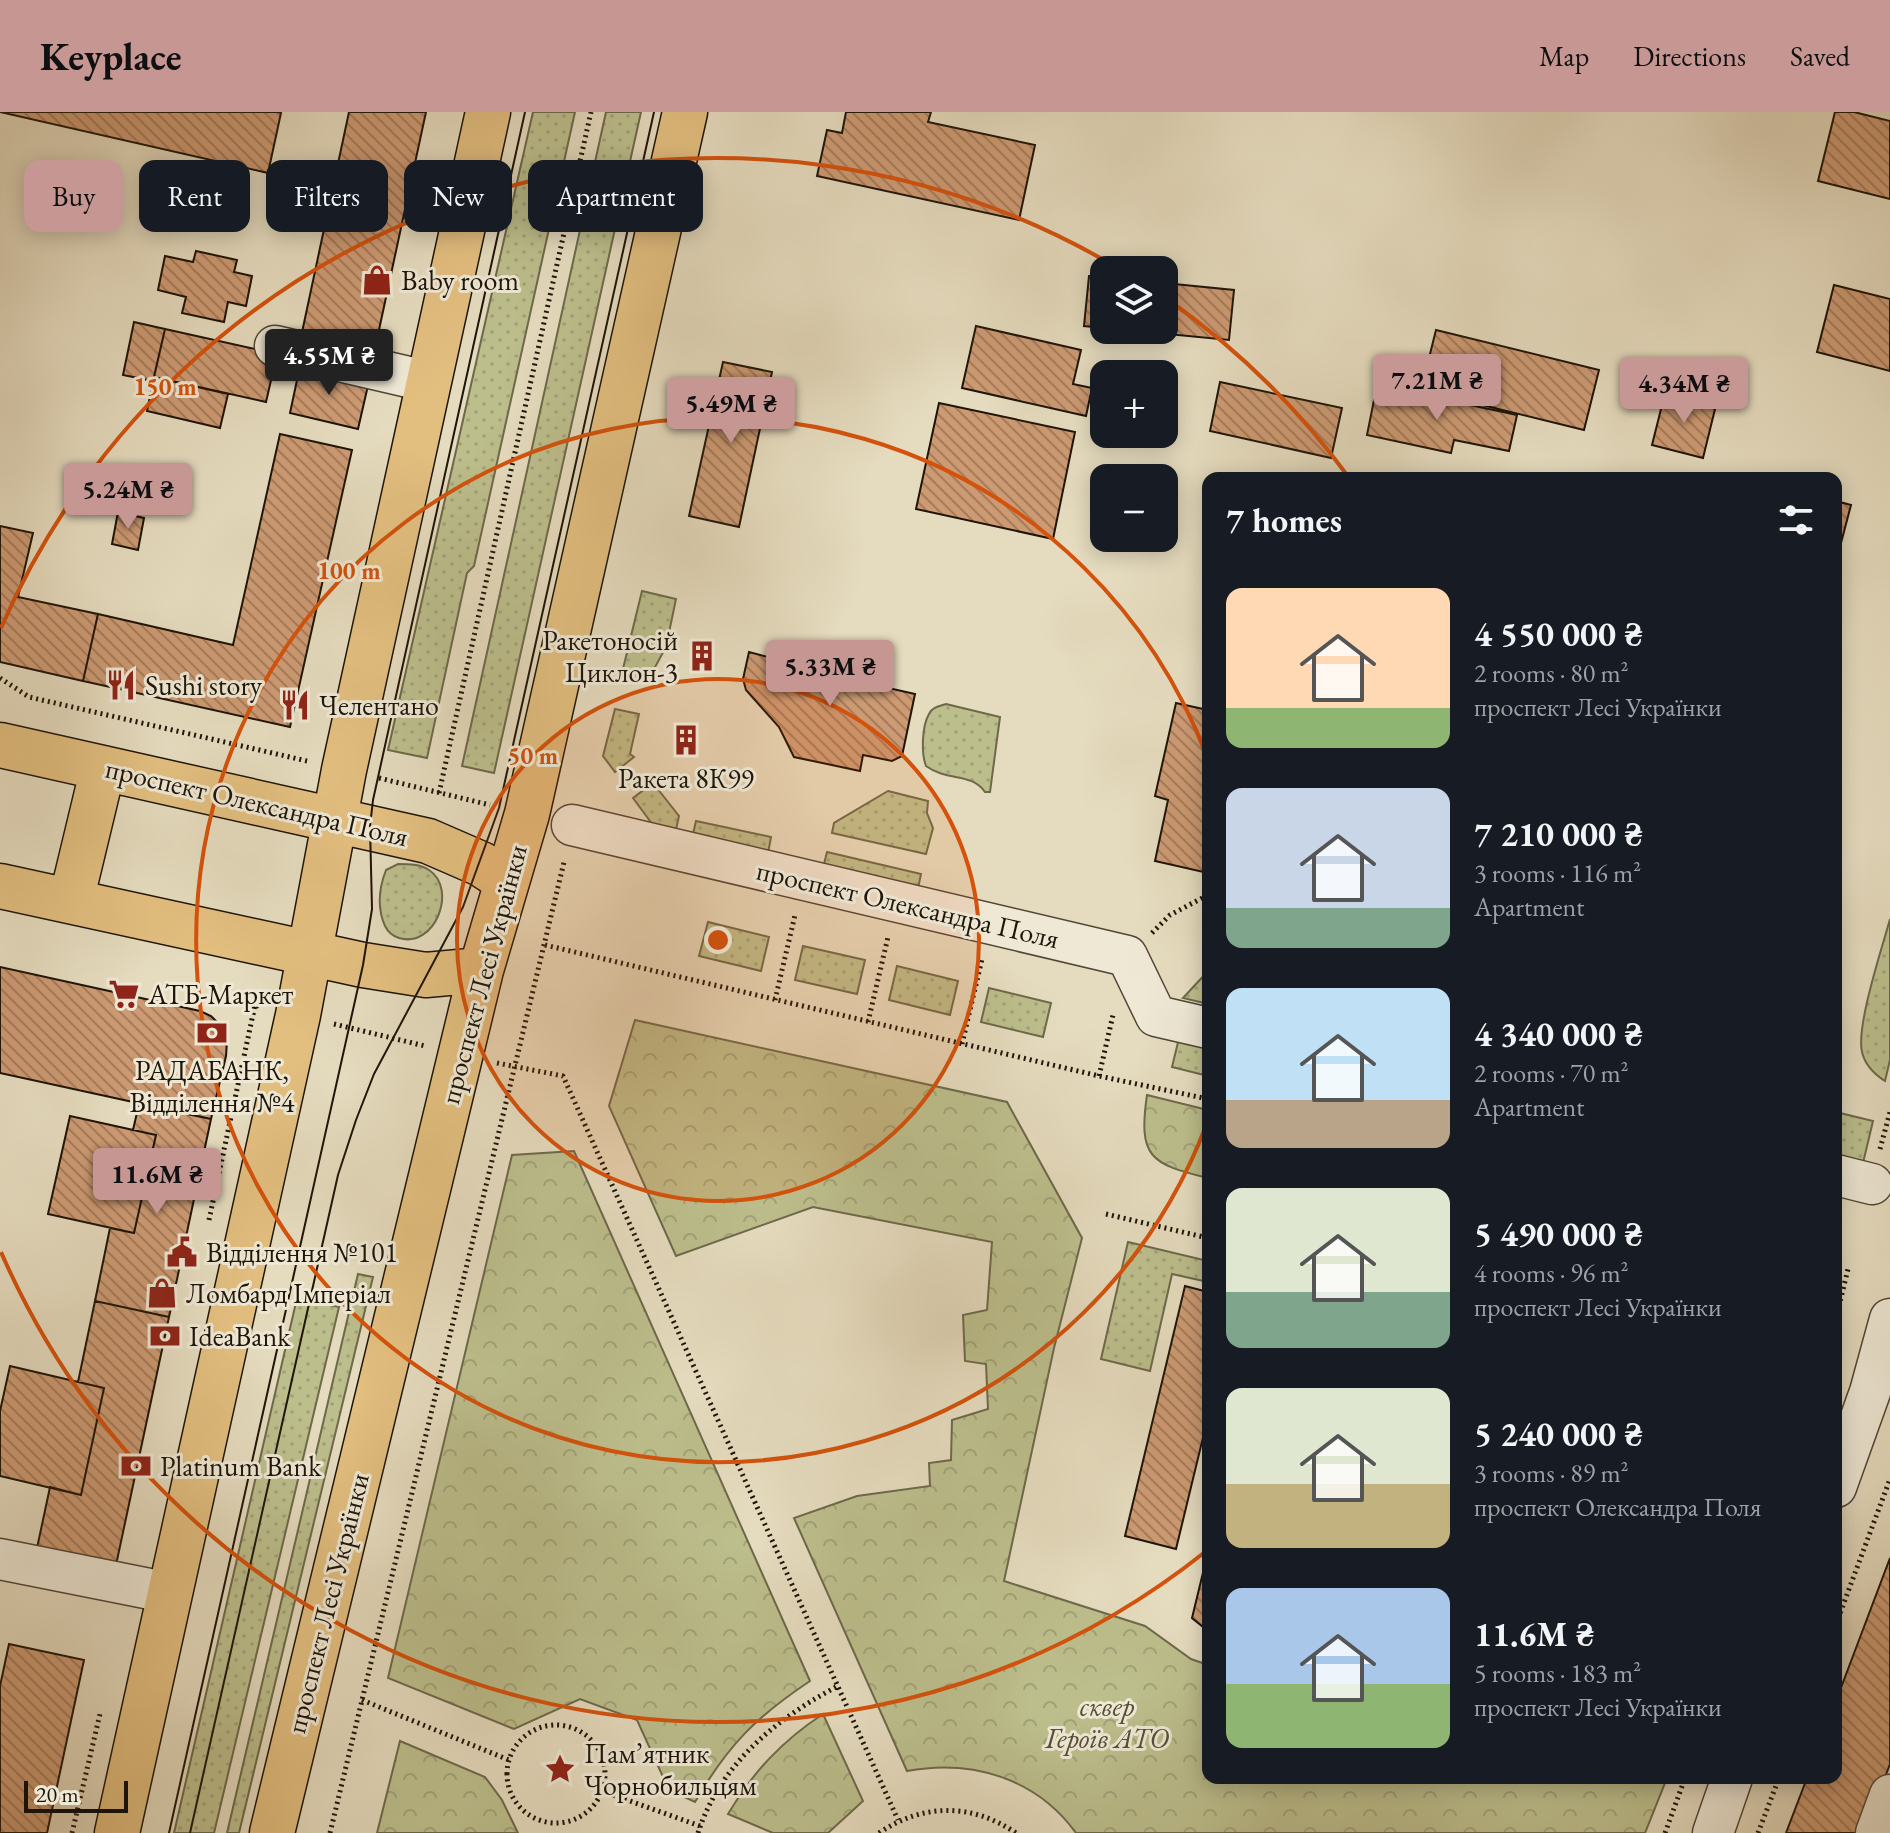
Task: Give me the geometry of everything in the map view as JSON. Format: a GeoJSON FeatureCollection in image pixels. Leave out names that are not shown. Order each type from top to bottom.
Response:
{"type":"FeatureCollection","features":[{"type":"Feature","properties":{"kind":"main road"},"geometry":{"type":"LineString","coordinates":[[117,1833],[298,1015],[344,770],[488,112]]}},
{"type":"Feature","properties":{"kind":"main road","name":"проспект Лесі Українки"},"geometry":{"type":"LineString","coordinates":[[272,1833],[481,970],[527,814],[685,112]]}},
{"type":"Feature","properties":{"kind":"main road","name":"проспект Олександра Поля"},"geometry":{"type":"LineString","coordinates":[[0,745],[428,841],[481,864],[507,881]]}},
{"type":"Feature","properties":{"kind":"main road"},"geometry":{"type":"LineString","coordinates":[[71,901],[103,768]]}},
{"type":"Feature","properties":{"kind":"main road"},"geometry":{"type":"LineString","coordinates":[[0,886],[311,954],[426,975],[481,970]]}},
{"type":"Feature","properties":{"kind":"street"},"geometry":{"type":"LineString","coordinates":[[275,346],[430,382]]}},
{"type":"Feature","properties":{"kind":"street","name":"проспект Олександра Поля"},"geometry":{"type":"LineString","coordinates":[[572,825],[1127,956],[1156,1016],[1202,1027]]}},
{"type":"Feature","properties":{"kind":"street"},"geometry":{"type":"LineString","coordinates":[[1842,1474],[1880,1395],[1890,1319]]}},
{"type":"Feature","properties":{"kind":"street"},"geometry":{"type":"LineString","coordinates":[[0,1559],[170,1593]]}},
{"type":"Feature","properties":{"kind":"street"},"geometry":{"type":"LineString","coordinates":[[1713,1833],[1730,1784]]}},
{"type":"Feature","properties":{"kind":"street"},"geometry":{"type":"LineString","coordinates":[[1876,1833],[1890,1795]]}},
{"type":"Feature","properties":{"kind":"path"},"geometry":{"type":"LineString","coordinates":[[439,793],[591,112]]}},
{"type":"Feature","properties":{"kind":"path"},"geometry":{"type":"LineString","coordinates":[[0,678],[29,697],[527,814]]}},
{"type":"Feature","properties":{"kind":"path"},"geometry":{"type":"LineString","coordinates":[[330,1833],[572,825]]}},
{"type":"Feature","properties":{"kind":"path"},"geometry":{"type":"LineString","coordinates":[[775,1000],[803,879]]}},
{"type":"Feature","properties":{"kind":"path"},"geometry":{"type":"LineString","coordinates":[[868,1022],[896,901]]}},
{"type":"Feature","properties":{"kind":"path"},"geometry":{"type":"LineString","coordinates":[[962,1044],[991,924]]}},
{"type":"Feature","properties":{"kind":"path"},"geometry":{"type":"LineString","coordinates":[[545,945],[1202,1098]]}},
{"type":"Feature","properties":{"kind":"path"},"geometry":{"type":"LineString","coordinates":[[255,1005],[563,1076],[898,1820]]}},
{"type":"Feature","properties":{"kind":"path"},"geometry":{"type":"LineString","coordinates":[[1106,1214],[1202,1237]]}},
{"type":"Feature","properties":{"kind":"path"},"geometry":{"type":"LineString","coordinates":[[1842,1288],[1848,1269]]}},
{"type":"Feature","properties":{"kind":"path"},"geometry":{"type":"LineString","coordinates":[[1842,1608],[1890,1479]]}},
{"type":"Feature","properties":{"kind":"path"},"geometry":{"type":"LineString","coordinates":[[698,1833],[718,1791],[741,1758],[770,1729],[802,1704],[838,1686]]}},
{"type":"Feature","properties":{"kind":"path"},"geometry":{"type":"LineString","coordinates":[[362,1700],[509,1760]]}},
{"type":"Feature","properties":{"kind":"path"},"geometry":{"type":"LineString","coordinates":[[546,1726],[571,1727],[593,1742],[600,1753],[604,1765],[602,1791],[580,1817],[546,1822],[526,1812],[511,1794],[507,1771],[509,1760],[514,1748],[533,1730],[546,1726]]}},
{"type":"Feature","properties":{"kind":"path"},"geometry":{"type":"LineString","coordinates":[[1665,1833],[1683,1784]]}},
{"type":"Feature","properties":{"kind":"path"},"geometry":{"type":"LineString","coordinates":[[1758,1833],[1777,1784]]}},
{"type":"Feature","properties":{"kind":"path"},"geometry":{"type":"LineString","coordinates":[[602,1791],[700,1826]]}},
{"type":"Feature","properties":{"kind":"path"},"geometry":{"type":"LineString","coordinates":[[879,1833],[898,1820],[930,1810],[964,1810],[997,1820],[1016,1833]]}},
{"type":"Feature","properties":{"kind":"green space"},"geometry":{"type":"Polygon","coordinates":[[[533,112],[575,112],[564,160],[528,160],[528,232],[548,232],[474,566],[467,573],[427,758],[388,750],[506,232],[512,232],[512,204],[533,112]]]}},
{"type":"Feature","properties":{"kind":"green space"},"geometry":{"type":"Polygon","coordinates":[[[606,112],[641,112],[630,160],[595,160],[606,112]]]}},
{"type":"Feature","properties":{"kind":"green space"},"geometry":{"type":"Polygon","coordinates":[[[580,232],[614,232],[494,773],[462,766],[580,232]]]}},
{"type":"Feature","properties":{"kind":"green space"},"geometry":{"type":"Polygon","coordinates":[[[642,591],[676,599],[666,647],[647,682],[621,677],[642,591]]]}},
{"type":"Feature","properties":{"kind":"green space"},"geometry":{"type":"Polygon","coordinates":[[[946,704],[1000,717],[990,792],[966,779],[926,766],[923,754],[925,725],[932,710],[946,704]]]}},
{"type":"Feature","properties":{"kind":"green space"},"geometry":{"type":"Polygon","coordinates":[[[615,709],[639,714],[630,754],[634,757],[615,772],[603,756],[615,709]]]}},
{"type":"Feature","properties":{"kind":"green space"},"geometry":{"type":"Polygon","coordinates":[[[653,783],[679,816],[674,839],[664,840],[633,798],[653,783]]]}},
{"type":"Feature","properties":{"kind":"green space"},"geometry":{"type":"Polygon","coordinates":[[[888,791],[928,801],[927,813],[933,828],[926,854],[832,833],[834,823],[888,791]]]}},
{"type":"Feature","properties":{"kind":"green space"},"geometry":{"type":"Polygon","coordinates":[[[696,821],[771,837],[766,864],[690,847],[696,821]]]}},
{"type":"Feature","properties":{"kind":"green space"},"geometry":{"type":"Polygon","coordinates":[[[827,852],[921,874],[916,898],[821,876],[827,852]]]}},
{"type":"Feature","properties":{"kind":"green space"},"geometry":{"type":"Polygon","coordinates":[[[398,864],[418,865],[429,870],[438,879],[442,890],[442,903],[432,926],[423,935],[412,939],[390,934],[381,912],[380,891],[386,870],[398,864]]]}},
{"type":"Feature","properties":{"kind":"green space"},"geometry":{"type":"Polygon","coordinates":[[[1890,919],[1890,1060],[1885,1081],[1865,1061],[1861,1040],[1871,987],[1890,919]]]}},
{"type":"Feature","properties":{"kind":"green space"},"geometry":{"type":"Polygon","coordinates":[[[708,922],[769,937],[761,971],[699,956],[708,922]]]}},
{"type":"Feature","properties":{"kind":"green space"},"geometry":{"type":"Polygon","coordinates":[[[803,946],[865,960],[857,994],[795,980],[803,946]]]}},
{"type":"Feature","properties":{"kind":"green space"},"geometry":{"type":"Polygon","coordinates":[[[897,966],[958,981],[950,1015],[889,1000],[897,966]]]}},
{"type":"Feature","properties":{"kind":"green space"},"geometry":{"type":"Polygon","coordinates":[[[1202,977],[1202,1003],[1183,998],[1202,977]]]}},
{"type":"Feature","properties":{"kind":"green space"},"geometry":{"type":"Polygon","coordinates":[[[989,988],[1051,1003],[1043,1037],[981,1022],[989,988]]]}},
{"type":"Feature","properties":{"kind":"green space","name":"сквер Героїв АТО"},"geometry":{"type":"Polygon","coordinates":[[[635,1020],[1007,1102],[1082,1238],[1054,1348],[1004,1581],[1145,1626],[1191,1659],[1202,1663],[1202,1784],[1665,1784],[1645,1833],[1076,1833],[1042,1798],[1001,1777],[955,1768],[907,1771],[794,1518],[857,1496],[930,1486],[929,1463],[951,1460],[952,1420],[988,1409],[986,1364],[965,1361],[963,1315],[987,1310],[992,1242],[813,1207],[676,1256],[609,1106],[635,1020]]]}},
{"type":"Feature","properties":{"kind":"green space"},"geometry":{"type":"Polygon","coordinates":[[[1180,1034],[1202,1039],[1202,1074],[1172,1067],[1180,1034]]]}},
{"type":"Feature","properties":{"kind":"green space"},"geometry":{"type":"Polygon","coordinates":[[[1147,1095],[1202,1109],[1202,1176],[1173,1168],[1152,1154],[1147,1145],[1147,1095]]]}},
{"type":"Feature","properties":{"kind":"green space"},"geometry":{"type":"Polygon","coordinates":[[[1842,1113],[1873,1121],[1863,1163],[1842,1158],[1842,1113]]]}},
{"type":"Feature","properties":{"kind":"green space"},"geometry":{"type":"Polygon","coordinates":[[[574,1151],[810,1681],[774,1707],[745,1734],[719,1764],[695,1802],[669,1790],[637,1720],[580,1699],[514,1729],[388,1678],[512,1155],[574,1151]]]}},
{"type":"Feature","properties":{"kind":"green space"},"geometry":{"type":"Polygon","coordinates":[[[1128,1242],[1202,1260],[1202,1281],[1172,1274],[1150,1371],[1101,1359],[1128,1242]]]}},
{"type":"Feature","properties":{"kind":"green space"},"geometry":{"type":"Polygon","coordinates":[[[358,1274],[373,1277],[239,1833],[227,1833],[358,1274]]]}},
{"type":"Feature","properties":{"kind":"green space"},"geometry":{"type":"Polygon","coordinates":[[[297,1298],[339,1307],[214,1833],[174,1833],[297,1298]]]}},
{"type":"Feature","properties":{"kind":"green space"},"geometry":{"type":"Polygon","coordinates":[[[823,1714],[863,1801],[828,1833],[773,1833],[728,1814],[770,1758],[823,1714]]]}},
{"type":"Feature","properties":{"kind":"green space"},"geometry":{"type":"Polygon","coordinates":[[[400,1741],[485,1777],[502,1800],[518,1833],[377,1833],[400,1741]]]}},
{"type":"Feature","properties":{"kind":"building"},"geometry":{"type":"Polygon","coordinates":[[[0,112],[281,113],[271,160],[266,160],[266,173],[250,169],[250,160],[211,160],[0,112]]]}},
{"type":"Feature","properties":{"kind":"building"},"geometry":{"type":"Polygon","coordinates":[[[349,112],[426,112],[416,160],[404,160],[404,214],[374,353],[301,337],[323,232],[388,232],[388,160],[339,160],[349,112]]]}},
{"type":"Feature","properties":{"kind":"building"},"geometry":{"type":"Polygon","coordinates":[[[846,112],[931,112],[928,122],[1035,145],[1019,220],[817,176],[827,130],[842,133],[846,112]]]}},
{"type":"Feature","properties":{"kind":"building"},"geometry":{"type":"Polygon","coordinates":[[[1835,112],[1854,112],[1890,121],[1890,199],[1818,181],[1835,112]]]}},
{"type":"Feature","properties":{"kind":"building"},"geometry":{"type":"Polygon","coordinates":[[[196,251],[237,260],[234,272],[252,276],[246,306],[228,302],[224,322],[182,313],[186,297],[158,290],[165,256],[193,262],[196,251]]]}},
{"type":"Feature","properties":{"kind":"building"},"geometry":{"type":"Polygon","coordinates":[[[1089,276],[1090,276],[1090,327],[1084,326],[1089,276]]]}},
{"type":"Feature","properties":{"kind":"building"},"geometry":{"type":"Polygon","coordinates":[[[1178,284],[1234,290],[1229,340],[1178,335],[1178,284]]]}},
{"type":"Feature","properties":{"kind":"building"},"geometry":{"type":"Polygon","coordinates":[[[1834,285],[1890,299],[1890,371],[1817,352],[1834,285]]]}},
{"type":"Feature","properties":{"kind":"building"},"geometry":{"type":"Polygon","coordinates":[[[134,322],[165,329],[153,381],[123,375],[134,322]]]}},
{"type":"Feature","properties":{"kind":"building"},"geometry":{"type":"Polygon","coordinates":[[[976,326],[1081,350],[1073,384],[1090,388],[1090,397],[1086,416],[962,388],[976,326]]]}},
{"type":"Feature","properties":{"kind":"building"},"geometry":{"type":"Polygon","coordinates":[[[165,329],[277,354],[266,402],[154,377],[165,329]]]}},
{"type":"Feature","properties":{"kind":"building"},"geometry":{"type":"Polygon","coordinates":[[[1436,330],[1599,370],[1584,430],[1421,390],[1436,330]]]}},
{"type":"Feature","properties":{"kind":"building"},"geometry":{"type":"Polygon","coordinates":[[[723,362],[772,372],[739,527],[689,516],[723,362]]]}},
{"type":"Feature","properties":{"kind":"building"},"geometry":{"type":"Polygon","coordinates":[[[300,366],[369,381],[358,429],[290,413],[300,366]]]}},
{"type":"Feature","properties":{"kind":"building"},"geometry":{"type":"Polygon","coordinates":[[[154,377],[228,394],[220,428],[147,411],[154,377]]]}},
{"type":"Feature","properties":{"kind":"building"},"geometry":{"type":"Polygon","coordinates":[[[1220,382],[1342,408],[1331,458],[1210,431],[1220,382]]]}},
{"type":"Feature","properties":{"kind":"building"},"geometry":{"type":"Polygon","coordinates":[[[1377,385],[1517,415],[1509,451],[1454,440],[1451,453],[1367,435],[1377,385]]]}},
{"type":"Feature","properties":{"kind":"building"},"geometry":{"type":"Polygon","coordinates":[[[1665,393],[1716,405],[1703,458],[1652,445],[1665,393]]]}},
{"type":"Feature","properties":{"kind":"building"},"geometry":{"type":"Polygon","coordinates":[[[939,403],[1075,432],[1053,539],[916,509],[939,403]]]}},
{"type":"Feature","properties":{"kind":"building"},"geometry":{"type":"Polygon","coordinates":[[[280,434],[352,450],[290,727],[83,681],[98,614],[233,645],[280,434]]]}},
{"type":"Feature","properties":{"kind":"building"},"geometry":{"type":"Polygon","coordinates":[[[1842,503],[1851,505],[1842,539],[1842,503]]]}},
{"type":"Feature","properties":{"kind":"building"},"geometry":{"type":"Polygon","coordinates":[[[118,512],[144,518],[138,550],[112,544],[118,512]]]}},
{"type":"Feature","properties":{"kind":"building"},"geometry":{"type":"Polygon","coordinates":[[[0,526],[33,533],[18,597],[98,614],[83,681],[0,662],[0,526]]]}},
{"type":"Feature","properties":{"kind":"building"},"geometry":{"type":"Polygon","coordinates":[[[786,647],[862,666],[875,685],[915,694],[902,756],[892,761],[863,755],[860,771],[794,757],[779,727],[746,690],[743,679],[749,652],[783,661],[786,647]]]}},
{"type":"Feature","properties":{"kind":"building","name":"Ракетоносій Циклон-3"},"geometry":{"type":"Polygon","coordinates":[[[702,649],[709,656],[702,663],[695,656],[702,649]]]}},
{"type":"Feature","properties":{"kind":"building"},"geometry":{"type":"Polygon","coordinates":[[[1176,703],[1202,709],[1202,872],[1155,861],[1168,800],[1155,796],[1176,703]]]}},
{"type":"Feature","properties":{"kind":"building"},"geometry":{"type":"Polygon","coordinates":[[[0,967],[211,1016],[223,1028],[227,1041],[211,1119],[0,1073],[0,967]]]}},
{"type":"Feature","properties":{"kind":"building"},"geometry":{"type":"Polygon","coordinates":[[[139,1104],[211,1119],[169,1317],[95,1301],[110,1228],[134,1233],[156,1135],[133,1130],[139,1104]]]}},
{"type":"Feature","properties":{"kind":"building"},"geometry":{"type":"Polygon","coordinates":[[[70,1116],[156,1135],[134,1233],[48,1214],[70,1116]]]}},
{"type":"Feature","properties":{"kind":"building"},"geometry":{"type":"Polygon","coordinates":[[[1185,1286],[1202,1290],[1202,1442],[1176,1549],[1125,1536],[1185,1286]]]}},
{"type":"Feature","properties":{"kind":"building"},"geometry":{"type":"Polygon","coordinates":[[[95,1301],[169,1317],[116,1565],[37,1548],[50,1487],[81,1495],[104,1388],[78,1382],[95,1301]]]}},
{"type":"Feature","properties":{"kind":"building"},"geometry":{"type":"Polygon","coordinates":[[[10,1366],[104,1388],[81,1495],[0,1476],[0,1411],[10,1366]]]}},
{"type":"Feature","properties":{"kind":"building"},"geometry":{"type":"Polygon","coordinates":[[[1890,1558],[1890,1764],[1864,1833],[1786,1833],[1805,1784],[1842,1784],[1842,1685],[1890,1558]]]}},
{"type":"Feature","properties":{"kind":"building"},"geometry":{"type":"Polygon","coordinates":[[[1202,1577],[1202,1626],[1192,1618],[1202,1577]]]}},
{"type":"Feature","properties":{"kind":"building"},"geometry":{"type":"Polygon","coordinates":[[[9,1644],[84,1660],[47,1833],[0,1833],[0,1686],[9,1644]]]}},
{"type":"Feature","properties":{"kind":"tram line"},"geometry":{"type":"LineString","coordinates":[[169,1833],[363,965],[372,909],[370,826],[373,800],[525,112]]}},
{"type":"Feature","properties":{"kind":"tram line"},"geometry":{"type":"LineString","coordinates":[[190,1833],[338,1175],[374,1074],[463,907],[499,808],[654,112]]}},
{"type":"Feature","properties":{"kind":"place","name":"Baby room"},"geometry":{"type":"Point","coordinates":[377,280]}},
{"type":"Feature","properties":{"kind":"place","name":"Ракетоносій Циклон-3"},"geometry":{"type":"Point","coordinates":[702,656]}},
{"type":"Feature","properties":{"kind":"place","name":"Sushi story"},"geometry":{"type":"Point","coordinates":[121,685]}},
{"type":"Feature","properties":{"kind":"place","name":"Челентано"},"geometry":{"type":"Point","coordinates":[295,705]}},
{"type":"Feature","properties":{"kind":"place","name":"Ракета 8К99"},"geometry":{"type":"Point","coordinates":[686,740]}},
{"type":"Feature","properties":{"kind":"place","name":"АТБ-Маркет"},"geometry":{"type":"Point","coordinates":[124,994]}},
{"type":"Feature","properties":{"kind":"place","name":"РАДАБАНК, Відділення №4"},"geometry":{"type":"Point","coordinates":[212,1033]}},
{"type":"Feature","properties":{"kind":"place","name":"Відділення №101"},"geometry":{"type":"Point","coordinates":[182,1252]}},
{"type":"Feature","properties":{"kind":"place","name":"Ломбард Імперіал"},"geometry":{"type":"Point","coordinates":[162,1293]}},
{"type":"Feature","properties":{"kind":"place","name":"IdeaBank"},"geometry":{"type":"Point","coordinates":[165,1336]}},
{"type":"Feature","properties":{"kind":"place","name":"Platinum Bank"},"geometry":{"type":"Point","coordinates":[136,1466]}},
{"type":"Feature","properties":{"kind":"place","name":"Пам’ятник Чорнобильцям"},"geometry":{"type":"Point","coordinates":[560,1769]}}]}
